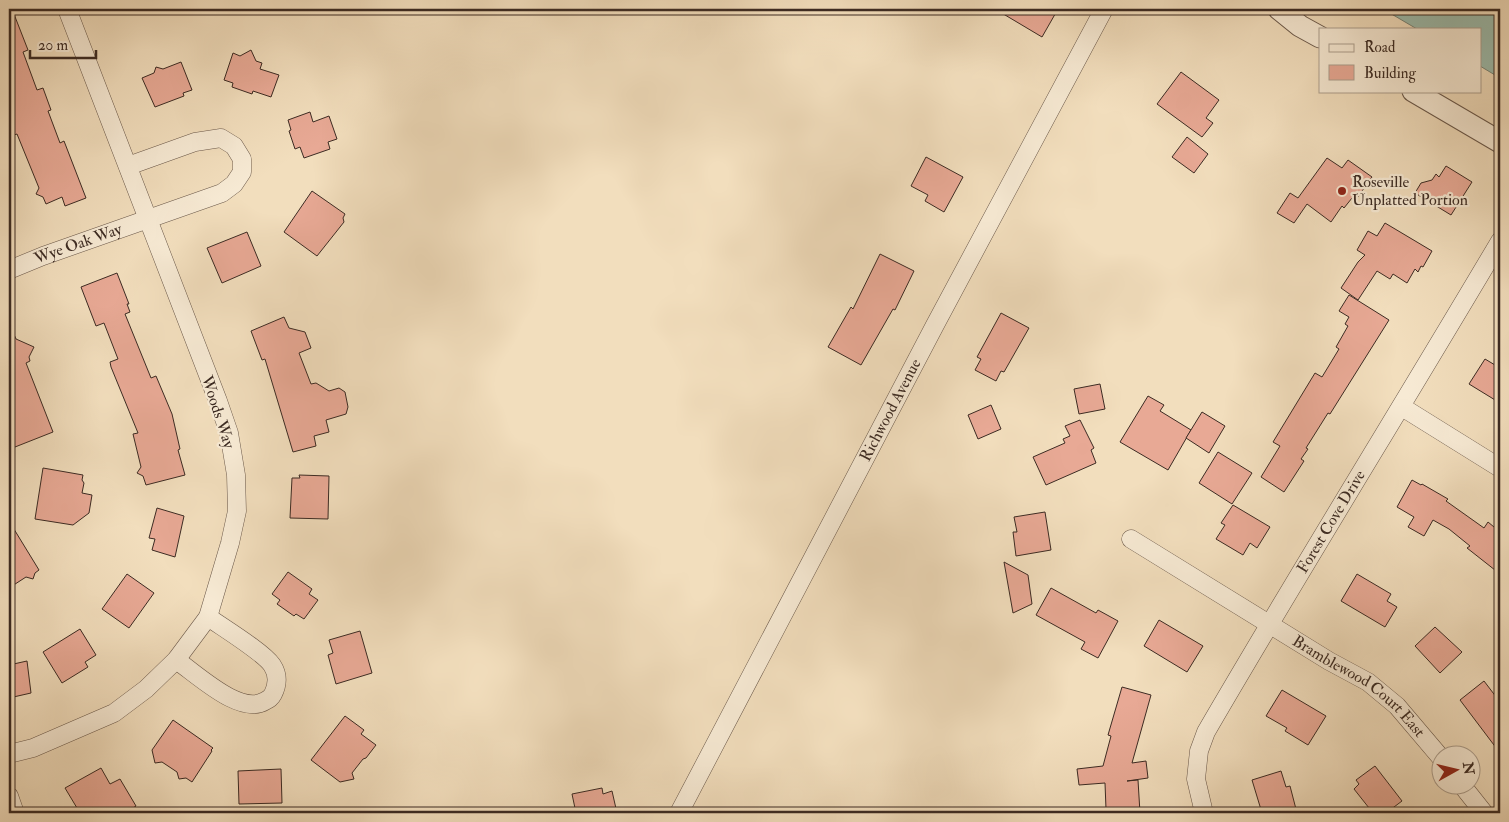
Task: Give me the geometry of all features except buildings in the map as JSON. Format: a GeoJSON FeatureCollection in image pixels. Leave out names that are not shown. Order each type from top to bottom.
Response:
{"type":"FeatureCollection","features":[{"type":"Feature","properties":{"kind":"street","name":"Woods Way"},"geometry":{"type":"LineString","coordinates":[[9,754],[34,748],[114,713],[146,689],[176,660],[208,616],[230,543],[237,511],[236,475],[229,433],[67,9]]}},
{"type":"Feature","properties":{"kind":"street","name":"Richwood Avenue"},"geometry":{"type":"LineString","coordinates":[[679,813],[930,334],[1104,9]]}},
{"type":"Feature","properties":{"kind":"street"},"geometry":{"type":"LineString","coordinates":[[1279,9],[1300,26],[1319,36]]}},
{"type":"Feature","properties":{"kind":"street"},"geometry":{"type":"LineString","coordinates":[[1415,92],[1500,142]]}},
{"type":"Feature","properties":{"kind":"street","name":"Wye Oak Way"},"geometry":{"type":"LineString","coordinates":[[9,270],[43,256],[222,193],[234,184],[242,172],[242,159],[234,146],[221,138],[195,142],[128,166]]}},
{"type":"Feature","properties":{"kind":"street","name":"Forest Cove Drive"},"geometry":{"type":"LineString","coordinates":[[1204,813],[1196,779],[1199,751],[1206,732],[1269,623],[1402,407],[1500,241]]}},
{"type":"Feature","properties":{"kind":"street"},"geometry":{"type":"LineString","coordinates":[[1402,407],[1500,468]]}},
{"type":"Feature","properties":{"kind":"street","name":"Bramblewood Court East"},"geometry":{"type":"LineString","coordinates":[[1131,539],[1330,661],[1368,682],[1397,706],[1432,747]]}},
{"type":"Feature","properties":{"kind":"street"},"geometry":{"type":"LineString","coordinates":[[176,660],[230,698],[243,704],[260,704],[272,697],[276,687],[277,676],[271,664],[208,616]]}},
{"type":"Feature","properties":{"kind":"street"},"geometry":{"type":"LineString","coordinates":[[1469,794],[1484,813]]}},
{"type":"Feature","properties":{"kind":"street"},"geometry":{"type":"LineString","coordinates":[[9,796],[15,813]]}},
{"type":"Feature","properties":{"kind":"shaded area"},"geometry":{"type":"Polygon","coordinates":[[[1383,9],[1500,9],[1500,78],[1482,67],[1482,28],[1415,28],[1383,9]]]}},
{"type":"Feature","properties":{"kind":"place","name":"Roseville Unplatted Portion"},"geometry":{"type":"Point","coordinates":[1342,191]}}]}
